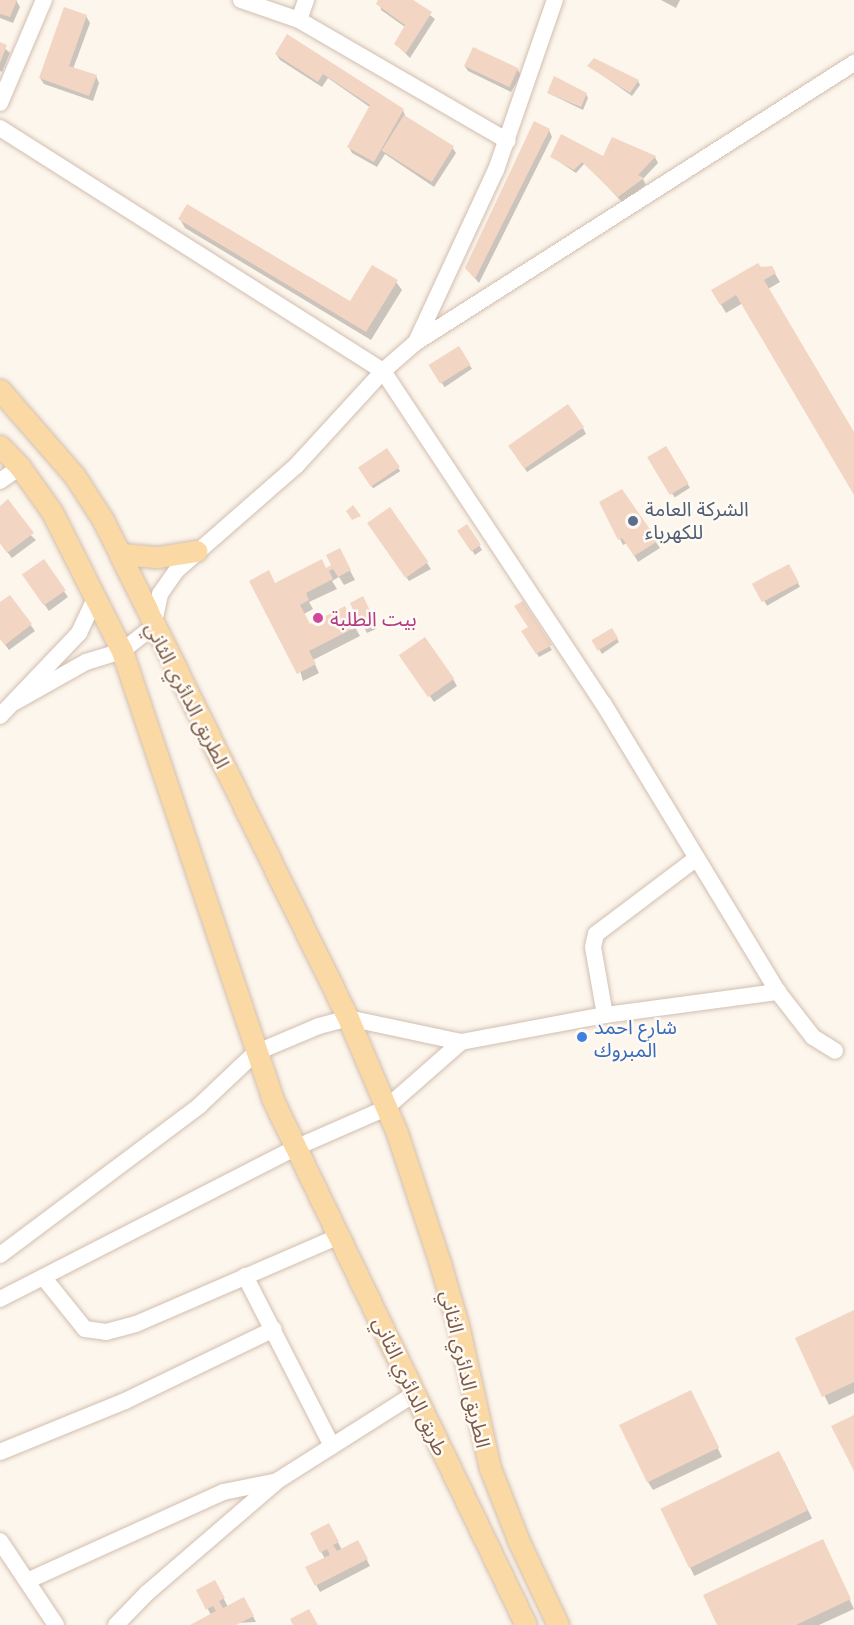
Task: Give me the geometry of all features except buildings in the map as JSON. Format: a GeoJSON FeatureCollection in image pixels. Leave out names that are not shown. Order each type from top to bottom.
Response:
{"type":"FeatureCollection","features":[{"type":"Feature","properties":{"kind":"main road","name":"الطريق الدائري الثاني"},"geometry":{"type":"LineString","coordinates":[[0,390],[74,476],[122,554],[153,627],[348,1018],[386,1108],[458,1325],[490,1468],[519,1542],[558,1625]]}},
{"type":"Feature","properties":{"kind":"main road","name":"الطريق الدائري الثاني"},"geometry":{"type":"LineString","coordinates":[[0,446],[20,467],[62,529],[122,651],[255,1053],[295,1148]]}},
{"type":"Feature","properties":{"kind":"main road"},"geometry":{"type":"LineString","coordinates":[[122,554],[158,557],[197,551]]}},
{"type":"Feature","properties":{"kind":"main road","name":"طريق الدائري الثاني"},"geometry":{"type":"LineString","coordinates":[[295,1148],[526,1625]]}},
{"type":"Feature","properties":{"kind":"street"},"geometry":{"type":"LineString","coordinates":[[2,94],[44,0]]}},
{"type":"Feature","properties":{"kind":"street"},"geometry":{"type":"LineString","coordinates":[[241,0],[299,20],[508,141]]}},
{"type":"Feature","properties":{"kind":"street"},"geometry":{"type":"LineString","coordinates":[[299,20],[306,0]]}},
{"type":"Feature","properties":{"kind":"street"},"geometry":{"type":"LineString","coordinates":[[415,343],[508,141],[555,0]]}},
{"type":"Feature","properties":{"kind":"street"},"geometry":{"type":"LineString","coordinates":[[15,702],[86,662],[122,651],[153,627],[160,594],[197,551],[296,466],[383,371],[415,343],[854,63]]}},
{"type":"Feature","properties":{"kind":"street"},"geometry":{"type":"LineString","coordinates":[[0,128],[383,371],[603,704],[778,992],[813,1037],[835,1051]]}},
{"type":"Feature","properties":{"kind":"street"},"geometry":{"type":"LineString","coordinates":[[0,481],[20,467]]}},
{"type":"Feature","properties":{"kind":"street"},"geometry":{"type":"LineString","coordinates":[[0,716],[79,633],[96,597]]}},
{"type":"Feature","properties":{"kind":"street"},"geometry":{"type":"LineString","coordinates":[[605,1015],[594,947],[596,934],[697,858]]}},
{"type":"Feature","properties":{"kind":"street"},"geometry":{"type":"LineString","coordinates":[[0,1255],[199,1106],[255,1053],[304,1031],[348,1018],[461,1042],[605,1015],[778,992]]}},
{"type":"Feature","properties":{"kind":"street"},"geometry":{"type":"LineString","coordinates":[[0,1299],[295,1148],[386,1108],[461,1042]]}},
{"type":"Feature","properties":{"kind":"street"},"geometry":{"type":"LineString","coordinates":[[44,1278],[85,1329],[106,1332],[136,1324],[339,1236]]}},
{"type":"Feature","properties":{"kind":"street"},"geometry":{"type":"LineString","coordinates":[[245,1276],[332,1446]]}},
{"type":"Feature","properties":{"kind":"street"},"geometry":{"type":"LineString","coordinates":[[0,1452],[125,1401],[274,1329]]}},
{"type":"Feature","properties":{"kind":"street"},"geometry":{"type":"LineString","coordinates":[[116,1625],[277,1481],[414,1394]]}},
{"type":"Feature","properties":{"kind":"street"},"geometry":{"type":"LineString","coordinates":[[27,1581],[223,1492],[277,1481]]}},
{"type":"Feature","properties":{"kind":"street"},"geometry":{"type":"LineString","coordinates":[[1,1545],[56,1625]]}},
{"type":"Feature","properties":{"kind":"place","name":"الشركة العامة للكهرباء"},"geometry":{"type":"Point","coordinates":[633,521]}},
{"type":"Feature","properties":{"kind":"place","name":"بيت الطلبة"},"geometry":{"type":"Point","coordinates":[318,618]}},
{"type":"Feature","properties":{"kind":"place","name":"شارع احمد المبروك"},"geometry":{"type":"Point","coordinates":[582,1037]}}]}
